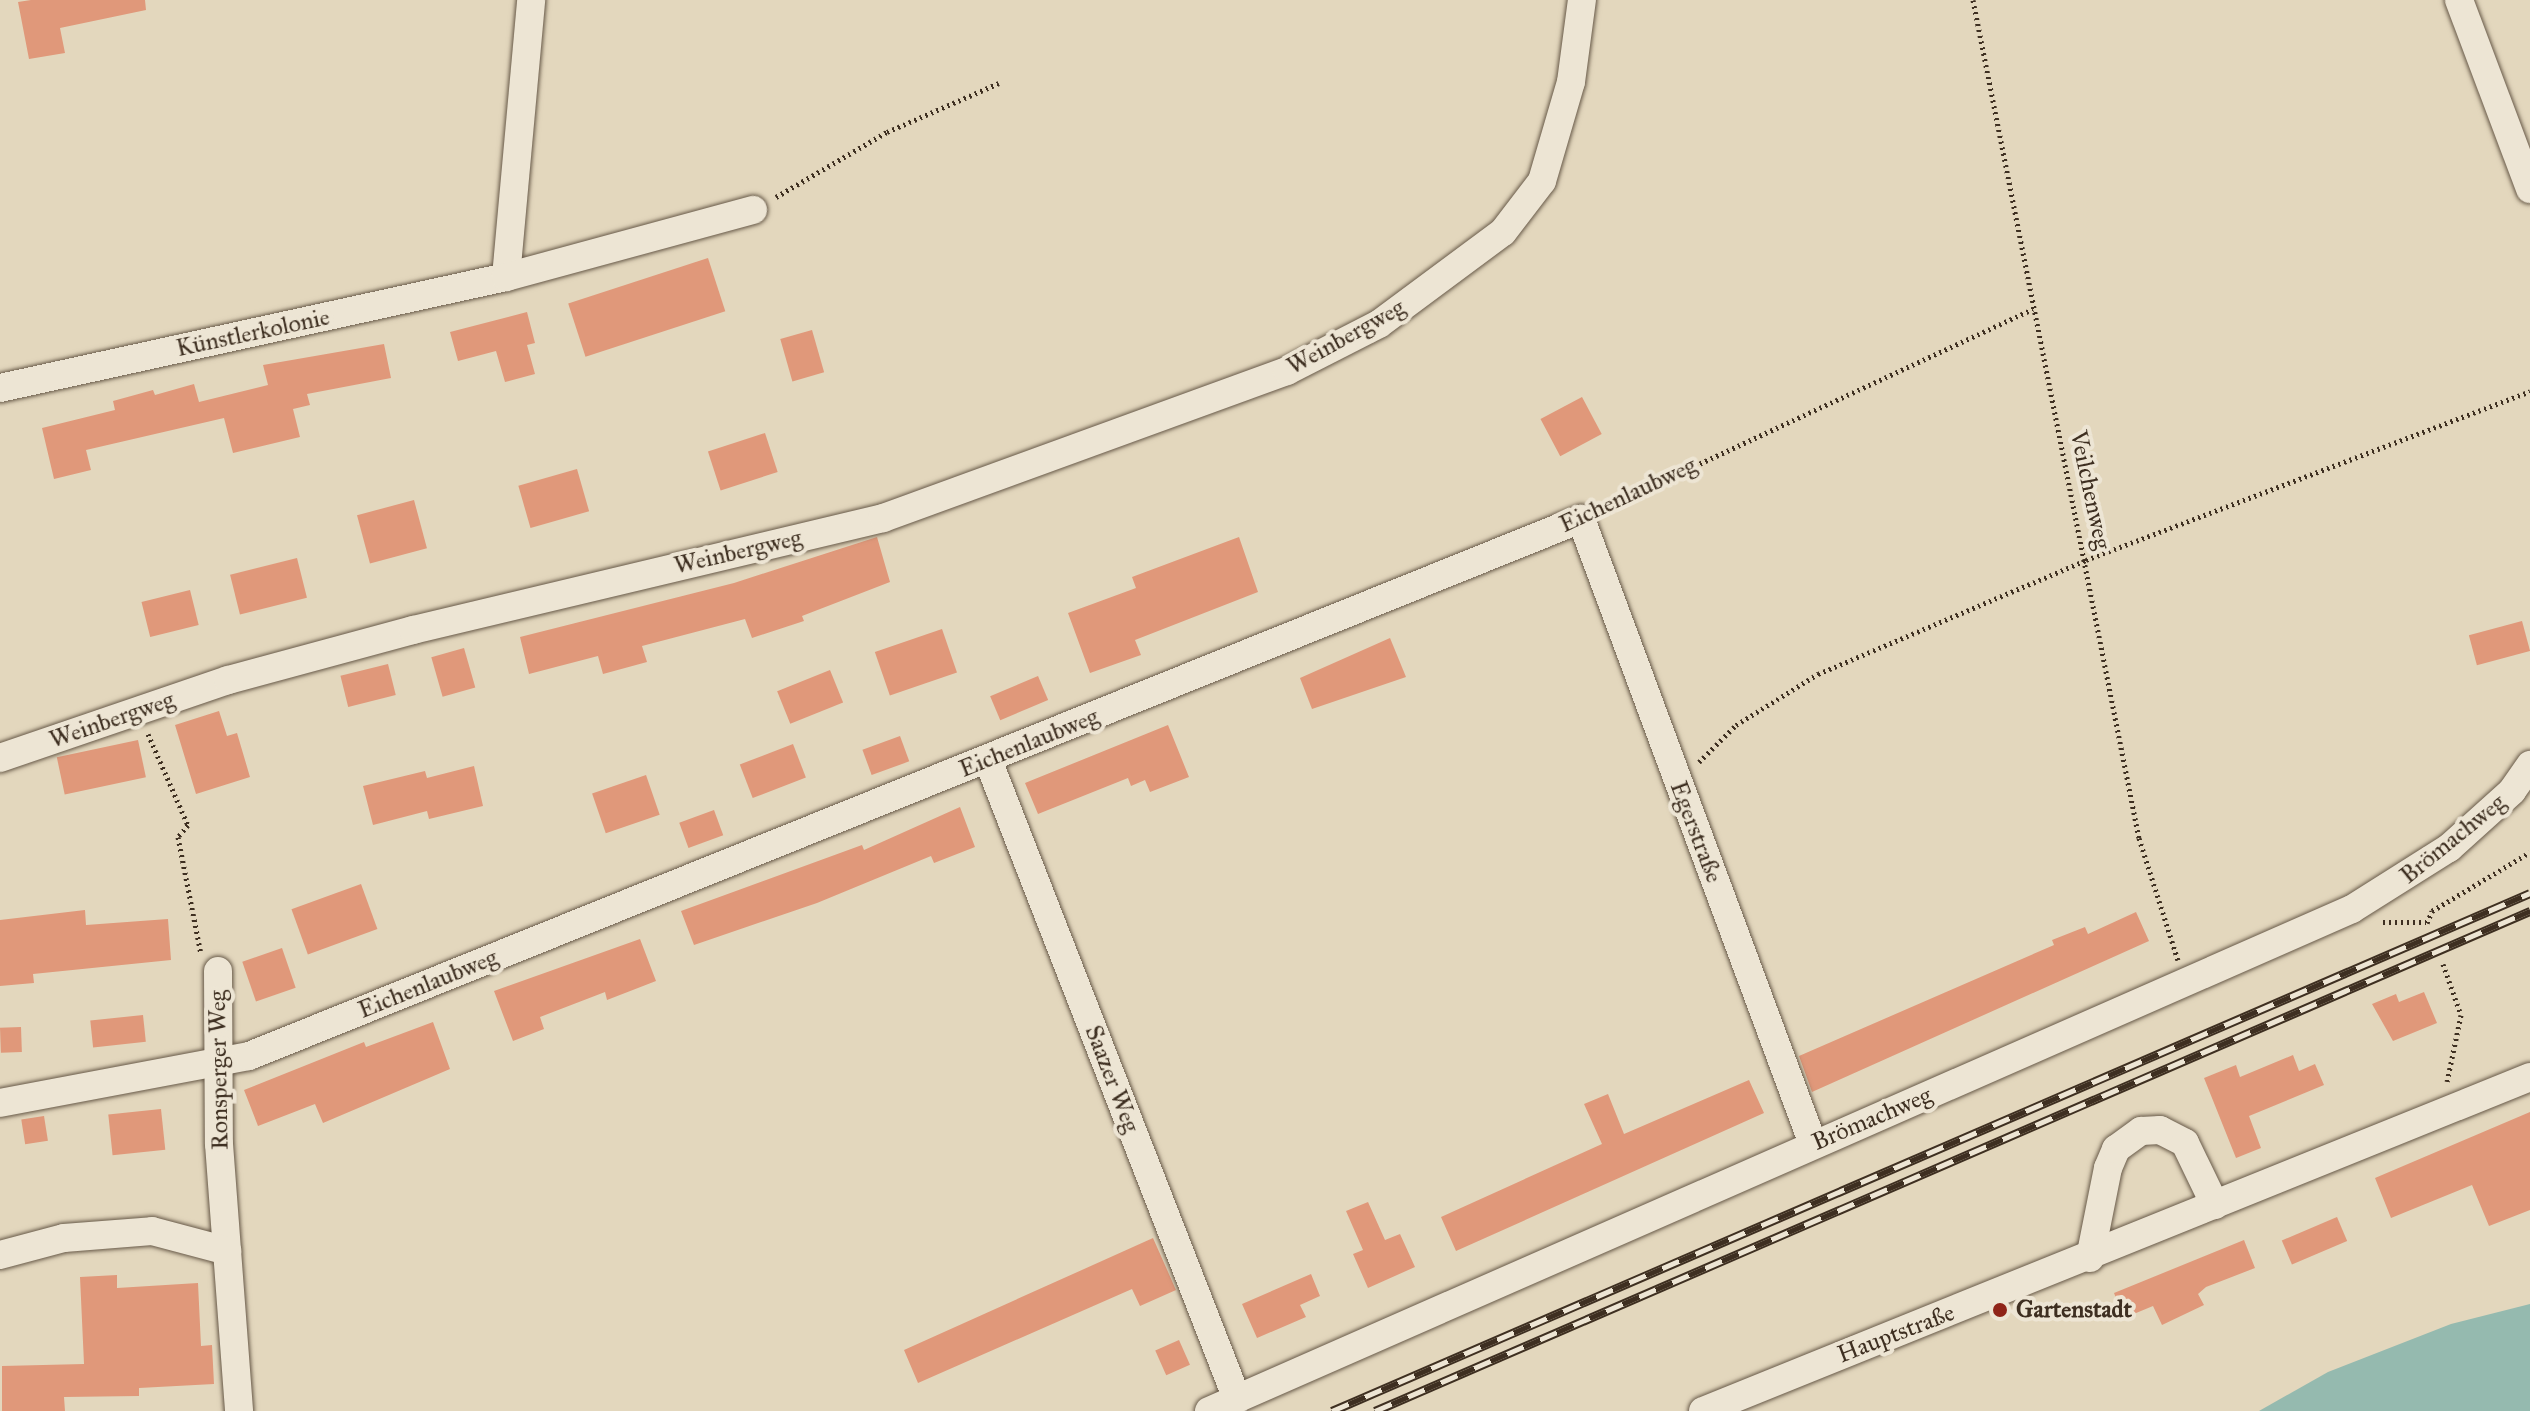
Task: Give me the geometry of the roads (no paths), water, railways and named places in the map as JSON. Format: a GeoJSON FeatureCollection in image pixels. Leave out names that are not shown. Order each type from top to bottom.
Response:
{"type":"FeatureCollection","features":[{"type":"Feature","properties":{"kind":"street"},"geometry":{"type":"LineString","coordinates":[[506,277],[531,0]]}},
{"type":"Feature","properties":{"kind":"street","name":"Weinbergweg"},"geometry":{"type":"LineString","coordinates":[[0,758],[228,680],[413,630],[883,518],[1287,371],[1379,324],[1503,232],[1542,181],[1571,82],[1582,0]]}},
{"type":"Feature","properties":{"kind":"street"},"geometry":{"type":"LineString","coordinates":[[2459,0],[2530,189]]}},
{"type":"Feature","properties":{"kind":"street","name":"Künstlerkolonie"},"geometry":{"type":"LineString","coordinates":[[0,388],[506,277],[753,210]]}},
{"type":"Feature","properties":{"kind":"street","name":"Eichenlaubweg"},"geometry":{"type":"LineString","coordinates":[[0,1103],[249,1056],[1581,519]]}},
{"type":"Feature","properties":{"kind":"street","name":"Egerstraße"},"geometry":{"type":"LineString","coordinates":[[1581,519],[1813,1144]]}},
{"type":"Feature","properties":{"kind":"street","name":"Saazer Weg"},"geometry":{"type":"LineString","coordinates":[[988,760],[1237,1399]]}},
{"type":"Feature","properties":{"kind":"street","name":"Brömachweg"},"geometry":{"type":"LineString","coordinates":[[1209,1411],[2185,983],[2403,881],[2521,795],[2530,765]]}},
{"type":"Feature","properties":{"kind":"street","name":"Ronsperger Weg"},"geometry":{"type":"LineString","coordinates":[[218,971],[227,1251],[239,1411]]}},
{"type":"Feature","properties":{"kind":"street"},"geometry":{"type":"LineString","coordinates":[[2090,1258],[2530,1077]]}},
{"type":"Feature","properties":{"kind":"street"},"geometry":{"type":"LineString","coordinates":[[2090,1258],[2108,1168],[2116,1149],[2141,1131],[2160,1130],[2185,1143],[2215,1205]]}},
{"type":"Feature","properties":{"kind":"street"},"geometry":{"type":"LineString","coordinates":[[0,1255],[64,1238],[152,1231],[227,1251]]}},
{"type":"Feature","properties":{"kind":"street","name":"Hauptstraße"},"geometry":{"type":"LineString","coordinates":[[1703,1411],[2090,1258]]}},
{"type":"Feature","properties":{"kind":"water"},"geometry":{"type":"Polygon","coordinates":[[[2530,1304],[2530,1411],[2259,1411],[2328,1372],[2451,1324],[2530,1304]]]}},
{"type":"Feature","properties":{"kind":"railway"},"geometry":{"type":"LineString","coordinates":[[1332,1411],[2530,893]]}},
{"type":"Feature","properties":{"kind":"railway"},"geometry":{"type":"LineString","coordinates":[[1375,1411],[2530,911]]}},
{"type":"Feature","properties":{"kind":"place","name":"Gartenstadt"},"geometry":{"type":"Point","coordinates":[2000,1310]}}]}
